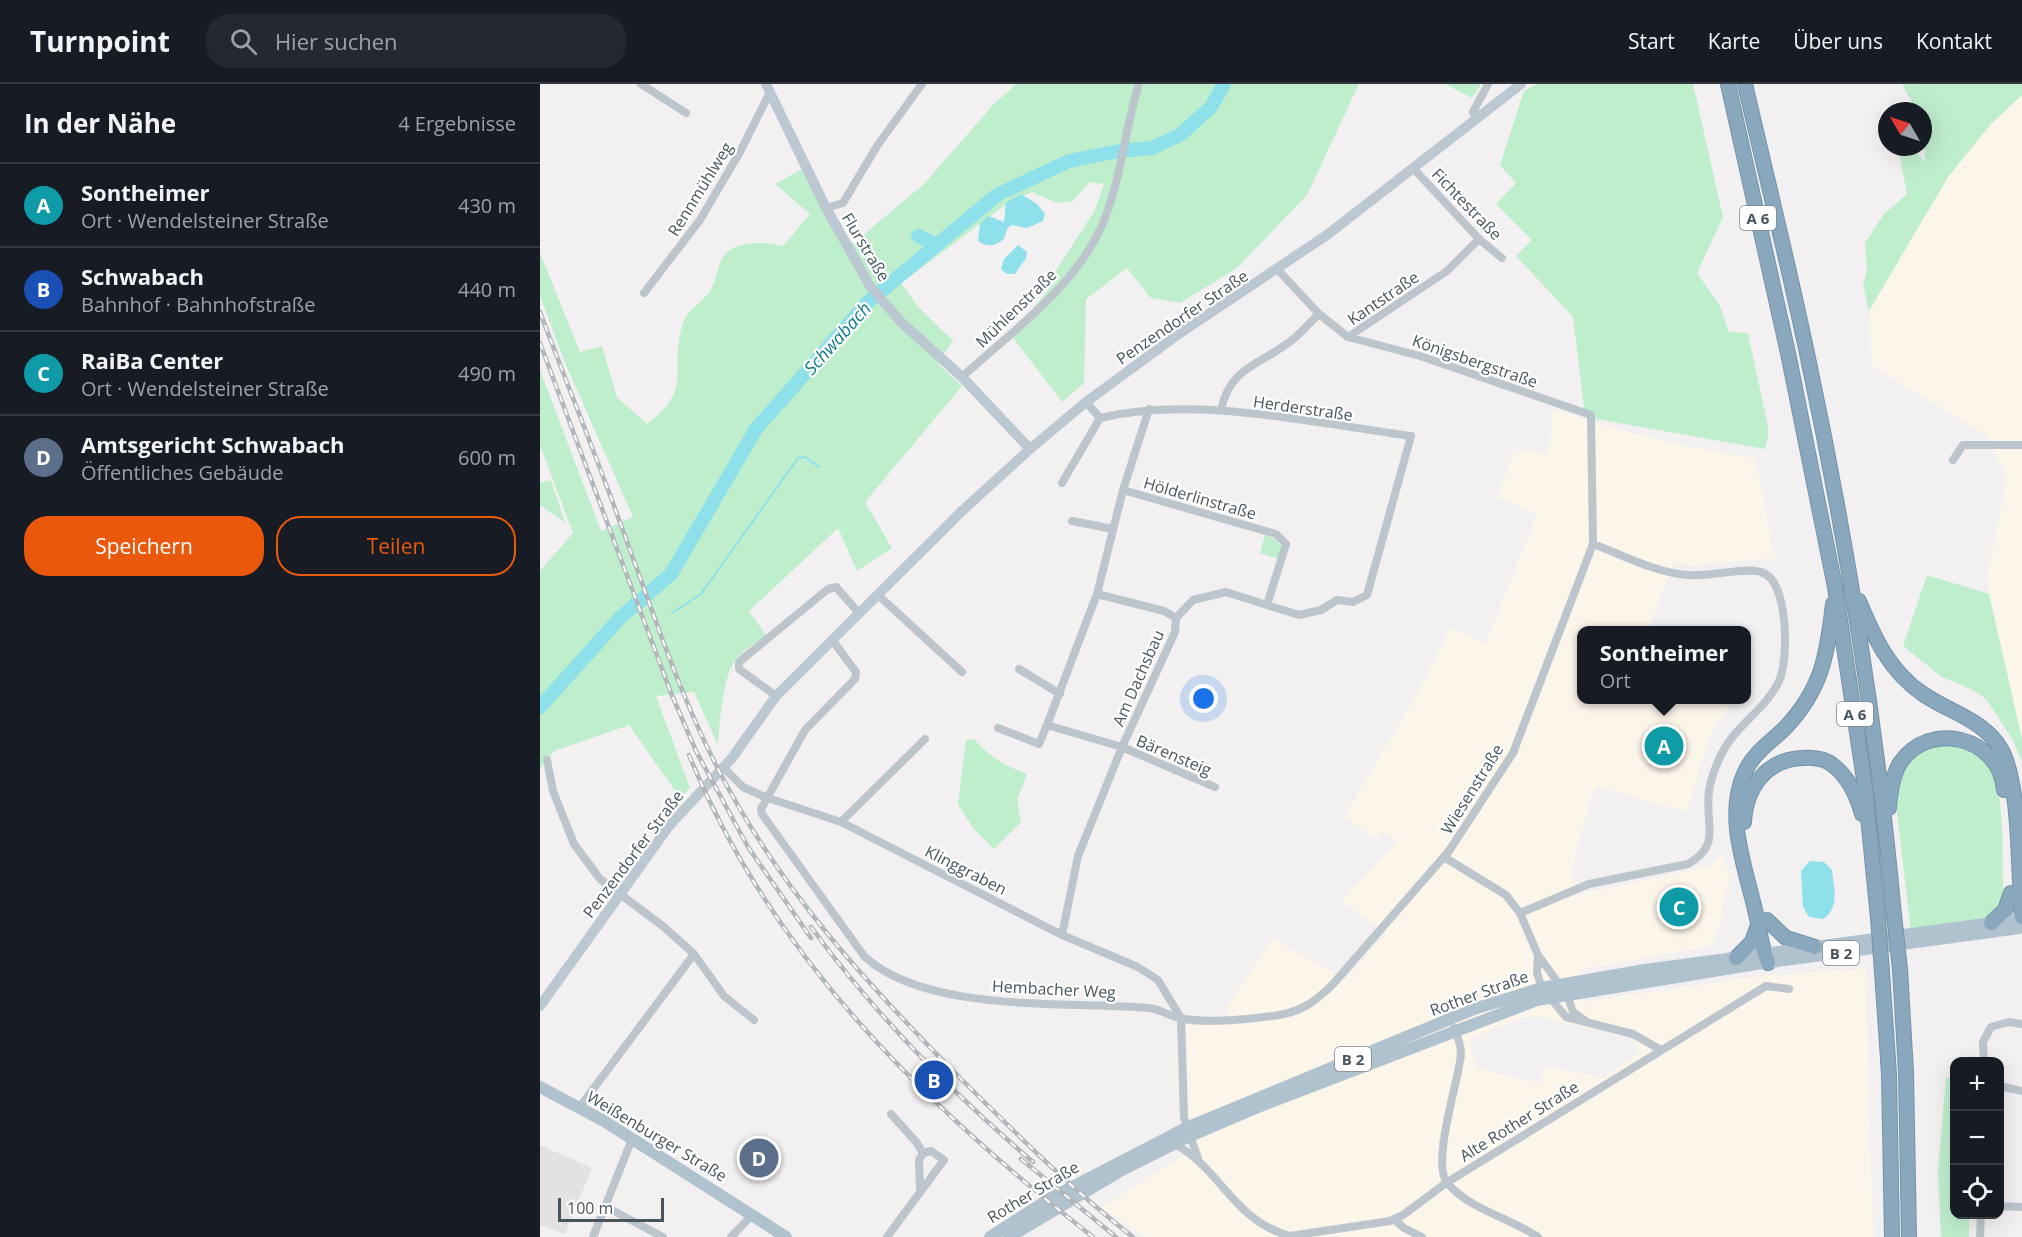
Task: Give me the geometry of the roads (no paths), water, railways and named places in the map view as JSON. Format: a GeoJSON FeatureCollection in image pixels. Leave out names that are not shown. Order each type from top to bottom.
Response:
{"type":"FeatureCollection","features":[{"type":"Feature","properties":{"kind":"highway","name":"A 6"},"geometry":{"type":"LineString","coordinates":[[1728,84],[1788,353],[1835,587],[1865,786],[1878,918],[1889,1074],[1892,1237]]}},
{"type":"Feature","properties":{"kind":"highway","name":"A 6"},"geometry":{"type":"LineString","coordinates":[[1745,84],[1808,359],[1871,711],[1887,832],[1900,969],[1906,1072],[1909,1237]]}},
{"type":"Feature","properties":{"kind":"highway"},"geometry":{"type":"LineString","coordinates":[[1849,580],[1882,651],[1903,678],[1925,696],[1972,721],[2000,747],[2013,784],[2017,888],[2005,910],[1991,923]]}},
{"type":"Feature","properties":{"kind":"highway"},"geometry":{"type":"LineString","coordinates":[[1815,947],[1786,938],[1763,921],[1739,842],[1736,814],[1738,793],[1745,771],[1758,753],[1806,704],[1818,683],[1826,659],[1835,587]]}},
{"type":"Feature","properties":{"kind":"highway"},"geometry":{"type":"LineString","coordinates":[[1887,832],[1894,777],[1908,753],[1917,746],[1940,737],[1974,744],[1991,758],[2004,784],[2020,922]]}},
{"type":"Feature","properties":{"kind":"highway"},"geometry":{"type":"LineString","coordinates":[[1767,956],[1763,921],[1744,823],[1745,808],[1751,790],[1773,765],[1793,758],[1814,757],[1833,764],[1845,776],[1858,799],[1870,841]]}},
{"type":"Feature","properties":{"kind":"highway"},"geometry":{"type":"LineString","coordinates":[[1736,958],[1752,942],[1763,921]]}},
{"type":"Feature","properties":{"kind":"main road","name":"Penzendorfer Straße"},"geometry":{"type":"LineString","coordinates":[[540,1006],[677,815],[723,767],[776,696],[1030,449],[1086,402],[1180,333],[1278,270],[1359,212],[1476,117],[1521,84]]}},
{"type":"Feature","properties":{"kind":"main road","name":"Flurstraße"},"geometry":{"type":"LineString","coordinates":[[768,88],[826,208],[870,286],[883,302],[962,377],[1030,449]]}},
{"type":"Feature","properties":{"kind":"main road","name":"Rother Straße"},"geometry":{"type":"LineString","coordinates":[[1453,1026],[1474,1009],[1542,988],[1562,990],[1815,947],[1991,923],[2020,922]]}},
{"type":"Feature","properties":{"kind":"main road","name":"Rother Straße"},"geometry":{"type":"LineString","coordinates":[[990,1237],[1051,1198],[1188,1132],[1453,1026],[1537,1000],[1551,998],[1562,990],[1645,970],[2020,922]]}},
{"type":"Feature","properties":{"kind":"main road","name":"Weißenburger Straße"},"geometry":{"type":"LineString","coordinates":[[540,1087],[632,1139],[786,1237]]}},
{"type":"Feature","properties":{"kind":"main road","name":"Rother Straße"},"geometry":{"type":"LineString","coordinates":[[1010,1237],[1120,1171],[1174,1144],[1188,1132]]}},
{"type":"Feature","properties":{"kind":"street"},"geometry":{"type":"LineString","coordinates":[[641,84],[686,113]]}},
{"type":"Feature","properties":{"kind":"street"},"geometry":{"type":"LineString","coordinates":[[826,208],[843,203],[878,146],[922,84]]}},
{"type":"Feature","properties":{"kind":"street","name":"Mühlenstraße"},"geometry":{"type":"LineString","coordinates":[[962,377],[1058,289],[1085,254],[1104,220],[1122,162],[1139,84]]}},
{"type":"Feature","properties":{"kind":"street"},"geometry":{"type":"LineString","coordinates":[[1476,117],[1473,112],[1475,104],[1488,84]]}},
{"type":"Feature","properties":{"kind":"street","name":"Rennmühlweg"},"geometry":{"type":"LineString","coordinates":[[644,293],[700,220],[741,150],[768,88]]}},
{"type":"Feature","properties":{"kind":"street","name":"Fichtestraße"},"geometry":{"type":"LineString","coordinates":[[1413,168],[1479,239],[1502,258]]}},
{"type":"Feature","properties":{"kind":"street","name":"Kantstraße"},"geometry":{"type":"LineString","coordinates":[[1278,270],[1319,314],[1348,338],[1447,271],[1479,239]]}},
{"type":"Feature","properties":{"kind":"street"},"geometry":{"type":"LineString","coordinates":[[1221,410],[1224,392],[1231,381],[1244,370],[1289,343],[1319,314]]}},
{"type":"Feature","properties":{"kind":"street","name":"Königsbergstraße"},"geometry":{"type":"LineString","coordinates":[[1348,338],[1420,356],[1592,415]]}},
{"type":"Feature","properties":{"kind":"street"},"geometry":{"type":"LineString","coordinates":[[1062,483],[1100,418],[1086,402]]}},
{"type":"Feature","properties":{"kind":"street","name":"Herderstraße"},"geometry":{"type":"LineString","coordinates":[[1100,418],[1149,409],[1221,410],[1411,436],[1367,595],[1353,602],[1337,600],[1320,610],[1299,615],[1267,605]]}},
{"type":"Feature","properties":{"kind":"street","name":"Hölderlinstraße"},"geometry":{"type":"LineString","coordinates":[[1149,409],[1123,490],[1276,534],[1286,544],[1267,605]]}},
{"type":"Feature","properties":{"kind":"street","name":"Wiesenstraße"},"geometry":{"type":"LineString","coordinates":[[1180,1018],[1279,1015],[1301,1010],[1316,1001],[1444,857],[1478,810],[1513,753],[1593,544],[1592,415]]}},
{"type":"Feature","properties":{"kind":"street"},"geometry":{"type":"LineString","coordinates":[[1953,460],[1963,445],[2022,445]]}},
{"type":"Feature","properties":{"kind":"street"},"geometry":{"type":"LineString","coordinates":[[998,728],[1039,744],[1097,594],[1123,490]]}},
{"type":"Feature","properties":{"kind":"street"},"geometry":{"type":"LineString","coordinates":[[1072,521],[1113,529]]}},
{"type":"Feature","properties":{"kind":"street"},"geometry":{"type":"LineString","coordinates":[[1520,913],[1589,884],[1688,864],[1700,857],[1710,839],[1709,792],[1719,759],[1736,732],[1779,682],[1784,665],[1786,646],[1779,589],[1772,578],[1761,572],[1697,576],[1672,573],[1593,544]]}},
{"type":"Feature","properties":{"kind":"street"},"geometry":{"type":"LineString","coordinates":[[776,696],[739,669],[739,662],[828,589],[836,587],[859,613]]}},
{"type":"Feature","properties":{"kind":"street"},"geometry":{"type":"LineString","coordinates":[[1097,594],[1164,611],[1176,618],[1193,600],[1226,592],[1267,605]]}},
{"type":"Feature","properties":{"kind":"street"},"geometry":{"type":"LineString","coordinates":[[878,595],[962,672]]}},
{"type":"Feature","properties":{"kind":"street","name":"Am Dachsbau"},"geometry":{"type":"LineString","coordinates":[[1062,935],[1077,856],[1122,747],[1175,632],[1176,618]]}},
{"type":"Feature","properties":{"kind":"street"},"geometry":{"type":"LineString","coordinates":[[765,797],[805,730],[855,679],[856,672],[833,641]]}},
{"type":"Feature","properties":{"kind":"street"},"geometry":{"type":"LineString","coordinates":[[1019,669],[1060,694]]}},
{"type":"Feature","properties":{"kind":"street","name":"Bärensteig"},"geometry":{"type":"LineString","coordinates":[[1047,725],[1122,747],[1215,787]]}},
{"type":"Feature","properties":{"kind":"street"},"geometry":{"type":"LineString","coordinates":[[841,822],[925,739]]}},
{"type":"Feature","properties":{"kind":"street"},"geometry":{"type":"LineString","coordinates":[[547,760],[553,791],[574,844],[600,879],[664,927],[694,954],[724,996],[754,1020]]}},
{"type":"Feature","properties":{"kind":"street","name":"Klinggraben"},"geometry":{"type":"LineString","coordinates":[[723,767],[735,782],[765,797],[841,822],[1062,935],[1138,967],[1158,980],[1180,1018]]}},
{"type":"Feature","properties":{"kind":"street","name":"Hembacher Weg"},"geometry":{"type":"LineString","coordinates":[[765,797],[762,814],[864,956],[885,972],[918,985],[1013,1004],[1152,1008],[1180,1018]]}},
{"type":"Feature","properties":{"kind":"street"},"geometry":{"type":"LineString","coordinates":[[1444,857],[1506,895],[1520,913],[1538,955],[1562,990],[1573,1012],[1587,1022]]}},
{"type":"Feature","properties":{"kind":"street"},"geometry":{"type":"LineString","coordinates":[[579,1108],[694,954]]}},
{"type":"Feature","properties":{"kind":"street"},"geometry":{"type":"LineString","coordinates":[[1538,955],[1537,973],[1542,988],[1566,1017],[1633,1034],[1661,1050]]}},
{"type":"Feature","properties":{"kind":"street","name":"Alte Rother Straße"},"geometry":{"type":"LineString","coordinates":[[1174,1144],[1200,1163],[1224,1191],[1255,1220],[1276,1232],[1290,1236],[1377,1224],[1394,1219],[1446,1183],[1766,986],[1789,989]]}},
{"type":"Feature","properties":{"kind":"street"},"geometry":{"type":"LineString","coordinates":[[1180,1018],[1188,1132]]}},
{"type":"Feature","properties":{"kind":"street"},"geometry":{"type":"LineString","coordinates":[[1984,1057],[1983,1042],[1990,1027],[2009,1022],[2022,1024]]}},
{"type":"Feature","properties":{"kind":"street"},"geometry":{"type":"LineString","coordinates":[[1453,1026],[1461,1053],[1446,1119],[1443,1168],[1446,1183],[1470,1201],[1538,1237]]}},
{"type":"Feature","properties":{"kind":"street"},"geometry":{"type":"LineString","coordinates":[[2004,1087],[2022,1091]]}},
{"type":"Feature","properties":{"kind":"street"},"geometry":{"type":"LineString","coordinates":[[891,1114],[923,1153]]}},
{"type":"Feature","properties":{"kind":"street","name":"Alte Rother Straße"},"geometry":{"type":"LineString","coordinates":[[1188,1132],[1200,1163]]}},
{"type":"Feature","properties":{"kind":"street"},"geometry":{"type":"LineString","coordinates":[[593,1237],[632,1139]]}},
{"type":"Feature","properties":{"kind":"street"},"geometry":{"type":"LineString","coordinates":[[886,1237],[920,1194],[944,1160],[931,1151],[923,1153],[919,1160],[922,1180],[920,1194]]}},
{"type":"Feature","properties":{"kind":"street"},"geometry":{"type":"LineString","coordinates":[[2004,1206],[2022,1207]]}},
{"type":"Feature","properties":{"kind":"street"},"geometry":{"type":"LineString","coordinates":[[606,1207],[663,1237]]}},
{"type":"Feature","properties":{"kind":"street"},"geometry":{"type":"LineString","coordinates":[[731,1237],[753,1214]]}},
{"type":"Feature","properties":{"kind":"street"},"geometry":{"type":"LineString","coordinates":[[1394,1219],[1404,1228],[1422,1237]]}},
{"type":"Feature","properties":{"kind":"street"},"geometry":{"type":"LineString","coordinates":[[1980,1237],[1981,1219]]}},
{"type":"Feature","properties":{"kind":"water"},"geometry":{"type":"Polygon","coordinates":[[[1021,194],[1037,204],[1045,214],[1043,221],[1027,228],[1011,225],[1004,239],[994,245],[985,245],[978,241],[980,224],[988,216],[1004,222],[1006,203],[1021,194]]]}},
{"type":"Feature","properties":{"kind":"water"},"geometry":{"type":"Polygon","coordinates":[[[1018,245],[1027,252],[1026,258],[1015,274],[1007,274],[1001,269],[1004,259],[1018,245]]]}},
{"type":"Feature","properties":{"kind":"water"},"geometry":{"type":"Polygon","coordinates":[[[1810,861],[1824,862],[1832,870],[1834,903],[1823,919],[1809,917],[1803,907],[1801,871],[1810,861]]]}},
{"type":"Feature","properties":{"kind":"waterway","name":"Schwabach"},"geometry":{"type":"LineString","coordinates":[[540,707],[620,618],[671,574],[756,429],[868,302],[997,195],[1069,161],[1119,151],[1152,148],[1180,135],[1211,107],[1224,84]]}},
{"type":"Feature","properties":{"kind":"waterway"},"geometry":{"type":"LineString","coordinates":[[918,236],[937,245]]}},
{"type":"Feature","properties":{"kind":"waterway"},"geometry":{"type":"LineString","coordinates":[[672,613],[701,594],[798,458],[805,457],[819,467]]}},
{"type":"Feature","properties":{"kind":"railway"},"geometry":{"type":"LineString","coordinates":[[540,312],[665,647],[701,735],[739,808],[766,851],[826,932],[927,1044],[1046,1162],[1133,1237]]}},
{"type":"Feature","properties":{"kind":"railway"},"geometry":{"type":"LineString","coordinates":[[540,343],[671,693],[696,751],[748,847],[811,938]]}},
{"type":"Feature","properties":{"kind":"railway"},"geometry":{"type":"LineString","coordinates":[[689,755],[723,828],[763,897],[809,961],[859,1022],[913,1080],[971,1135],[1093,1237]]}},
{"type":"Feature","properties":{"kind":"railway"},"geometry":{"type":"LineString","coordinates":[[811,927],[887,1021],[943,1080],[1033,1162]]}},
{"type":"Feature","properties":{"kind":"railway"},"geometry":{"type":"LineString","coordinates":[[1021,1159],[1116,1237]]}},
{"type":"Feature","properties":{"kind":"place","name":"Sontheimer"},"geometry":{"type":"Point","coordinates":[1664,746]}},
{"type":"Feature","properties":{"kind":"place","name":"RaiBa Center"},"geometry":{"type":"Point","coordinates":[1679,907]}},
{"type":"Feature","properties":{"kind":"place","name":"Schwabach"},"geometry":{"type":"Point","coordinates":[934,1080]}},
{"type":"Feature","properties":{"kind":"place","name":"Amtsgericht Schwabach"},"geometry":{"type":"Point","coordinates":[759,1158]}}]}
